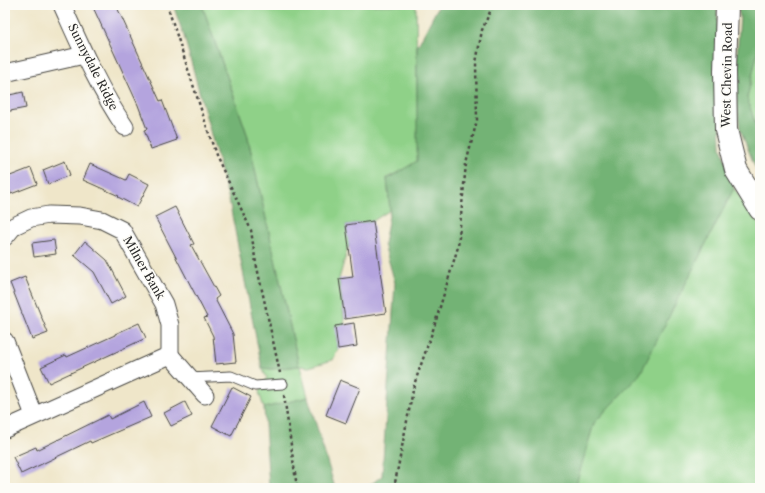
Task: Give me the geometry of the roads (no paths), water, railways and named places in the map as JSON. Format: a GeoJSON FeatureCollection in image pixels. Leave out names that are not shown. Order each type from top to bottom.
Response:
{"type":"FeatureCollection","features":[{"type":"Feature","properties":{"kind":"street","name":"Sunnydale Ridge"},"geometry":{"type":"LineString","coordinates":[[62,5],[84,55],[109,104],[125,127]]}},
{"type":"Feature","properties":{"kind":"street","name":"West Chevin Road"},"geometry":{"type":"LineString","coordinates":[[728,5],[725,71],[726,130],[736,170],[760,208]]}},
{"type":"Feature","properties":{"kind":"street"},"geometry":{"type":"LineString","coordinates":[[5,73],[84,55]]}},
{"type":"Feature","properties":{"kind":"street","name":"Milner Bank"},"geometry":{"type":"LineString","coordinates":[[5,237],[14,226],[32,218],[49,215],[80,216],[102,220],[122,230],[164,304],[170,325],[170,355]]}},
{"type":"Feature","properties":{"kind":"street"},"geometry":{"type":"LineString","coordinates":[[5,341],[34,415]]}},
{"type":"Feature","properties":{"kind":"street"},"geometry":{"type":"LineString","coordinates":[[5,429],[170,355],[205,395]]}},
{"type":"Feature","properties":{"kind":"lane"},"geometry":{"type":"LineString","coordinates":[[190,378],[231,376],[255,386],[283,384]]}}]}
